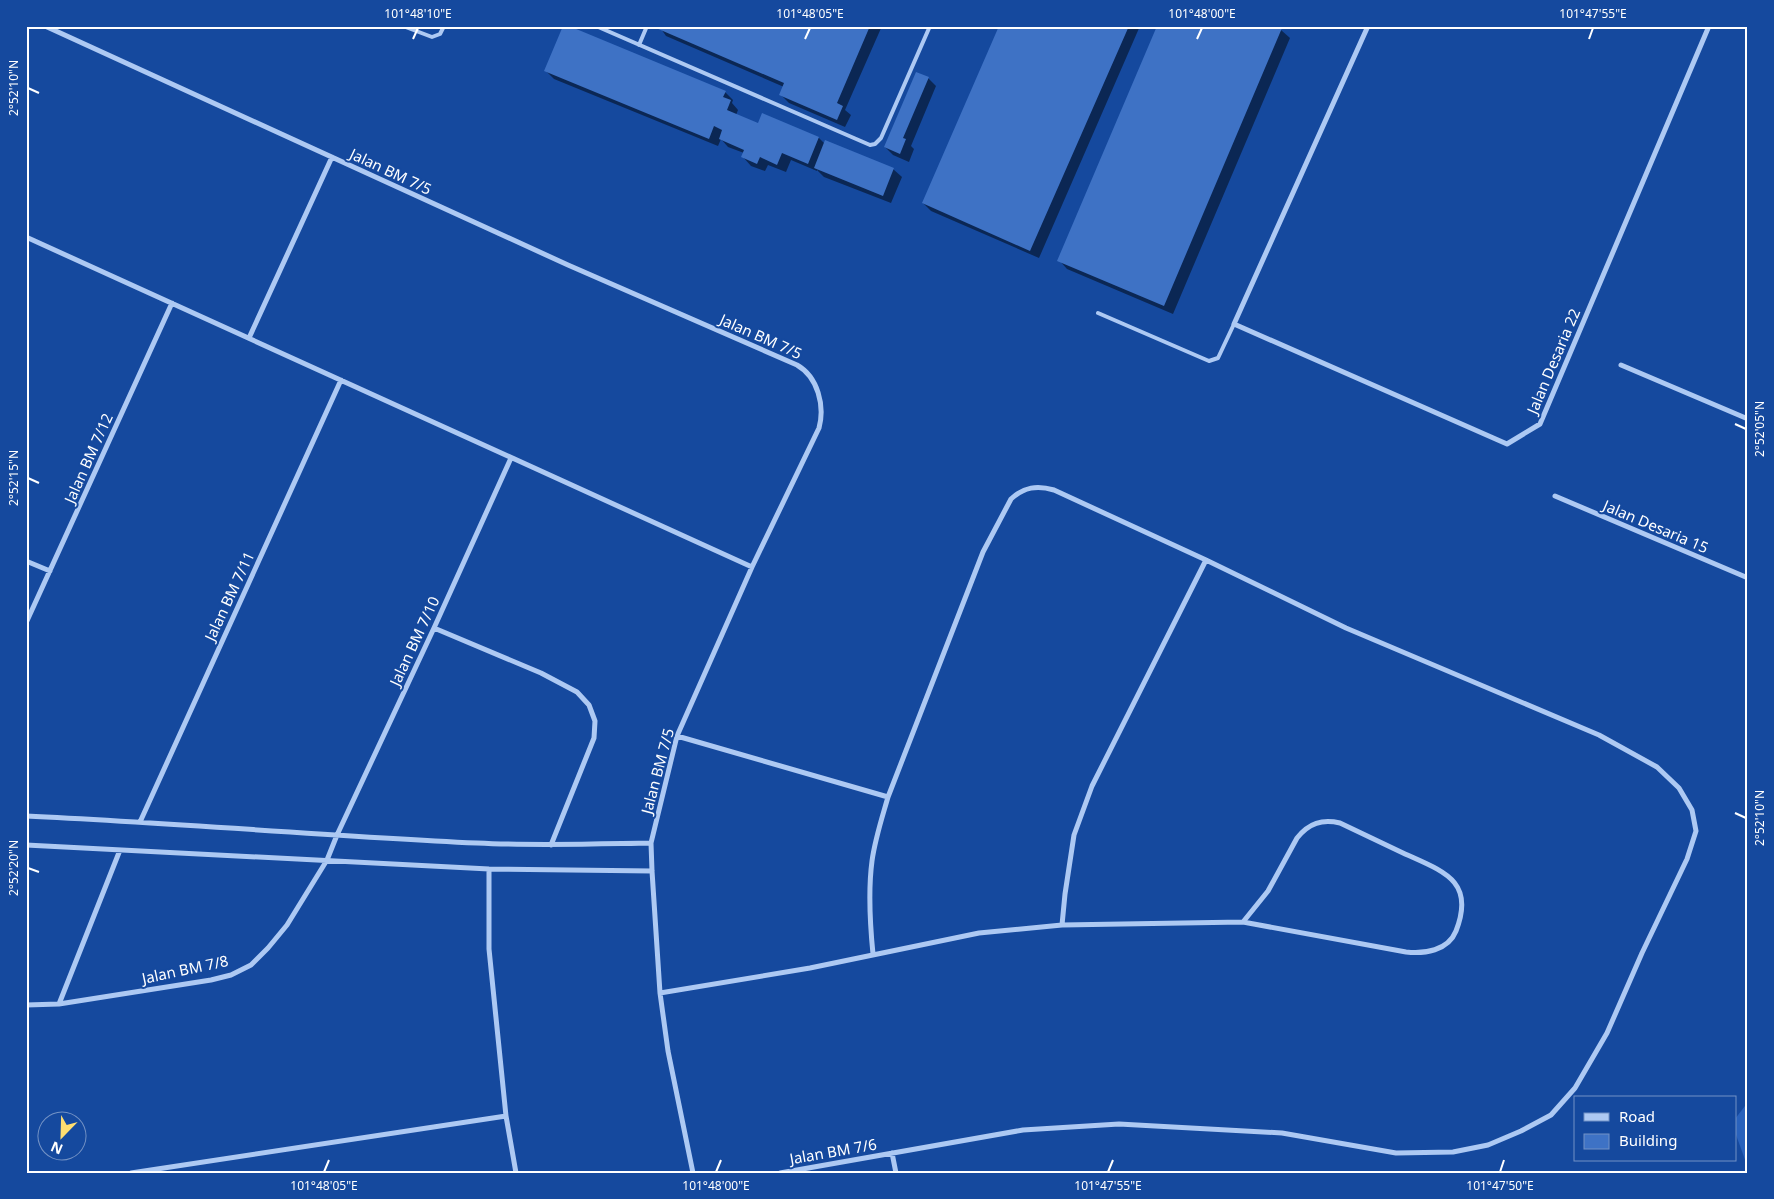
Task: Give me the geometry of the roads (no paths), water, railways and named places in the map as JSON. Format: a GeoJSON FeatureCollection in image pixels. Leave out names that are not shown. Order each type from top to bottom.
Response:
{"type":"FeatureCollection","features":[{"type":"Feature","properties":{"kind":"street","name":"Jalan BM 7/5"},"geometry":{"type":"LineString","coordinates":[[46,26],[568,265],[797,365],[809,374],[816,386],[821,418],[820,428],[752,567],[677,736],[651,843],[660,993],[668,1051],[693,1173]]}},
{"type":"Feature","properties":{"kind":"street"},"geometry":{"type":"LineString","coordinates":[[1234,324],[1368,26]]}},
{"type":"Feature","properties":{"kind":"street","name":"Jalan Desaria 22"},"geometry":{"type":"LineString","coordinates":[[1234,324],[1507,444],[1540,424],[1709,26]]}},
{"type":"Feature","properties":{"kind":"street"},"geometry":{"type":"LineString","coordinates":[[249,338],[332,157]]}},
{"type":"Feature","properties":{"kind":"street"},"geometry":{"type":"LineString","coordinates":[[26,237],[752,567]]}},
{"type":"Feature","properties":{"kind":"street","name":"Jalan BM 7/12"},"geometry":{"type":"LineString","coordinates":[[26,623],[172,303]]}},
{"type":"Feature","properties":{"kind":"street"},"geometry":{"type":"LineString","coordinates":[[1621,365],[1748,419]]}},
{"type":"Feature","properties":{"kind":"street","name":"Jalan BM 7/11"},"geometry":{"type":"LineString","coordinates":[[140,822],[341,380]]}},
{"type":"Feature","properties":{"kind":"street","name":"Jalan BM 7/10"},"geometry":{"type":"LineString","coordinates":[[337,835],[511,458]]}},
{"type":"Feature","properties":{"kind":"street","name":"Jalan BM 7/6"},"geometry":{"type":"LineString","coordinates":[[780,1173],[1023,1130],[1119,1124],[1282,1133],[1396,1153],[1453,1152],[1488,1145],[1521,1131],[1551,1115],[1575,1088],[1607,1033],[1642,953],[1687,859],[1696,831],[1692,810],[1678,788],[1657,767],[1600,735],[1346,628],[1206,560],[1054,490],[1045,487],[1026,488],[1011,499],[983,552],[888,796],[872,862],[871,934],[873,954]]}},
{"type":"Feature","properties":{"kind":"street","name":"Jalan Desaria 15"},"geometry":{"type":"LineString","coordinates":[[1555,496],[1748,578]]}},
{"type":"Feature","properties":{"kind":"street"},"geometry":{"type":"LineString","coordinates":[[1062,925],[1074,835],[1092,786],[1206,560]]}},
{"type":"Feature","properties":{"kind":"street"},"geometry":{"type":"LineString","coordinates":[[26,561],[50,572]]}},
{"type":"Feature","properties":{"kind":"street"},"geometry":{"type":"LineString","coordinates":[[434,628],[541,672],[578,692],[589,705],[595,721],[594,738],[551,845]]}},
{"type":"Feature","properties":{"kind":"street"},"geometry":{"type":"LineString","coordinates":[[677,736],[888,796]]}},
{"type":"Feature","properties":{"kind":"street"},"geometry":{"type":"LineString","coordinates":[[26,816],[478,843],[551,845],[651,843]]}},
{"type":"Feature","properties":{"kind":"street"},"geometry":{"type":"LineString","coordinates":[[660,993],[810,968],[979,934],[1062,925],[1243,922],[1423,954],[1441,947],[1455,934],[1463,912],[1456,885],[1447,874],[1340,823],[1321,822],[1311,825],[1297,838],[1268,891],[1243,922]]}},
{"type":"Feature","properties":{"kind":"street","name":"Jalan BM 7/8"},"geometry":{"type":"LineString","coordinates":[[26,1005],[59,1004],[211,980],[231,975],[251,965],[287,925],[327,860],[337,835]]}},
{"type":"Feature","properties":{"kind":"street"},"geometry":{"type":"LineString","coordinates":[[26,845],[489,869],[652,871]]}},
{"type":"Feature","properties":{"kind":"street"},"geometry":{"type":"LineString","coordinates":[[59,1004],[120,850]]}},
{"type":"Feature","properties":{"kind":"street"},"geometry":{"type":"LineString","coordinates":[[489,869],[489,949],[506,1116],[516,1173]]}},
{"type":"Feature","properties":{"kind":"street"},"geometry":{"type":"LineString","coordinates":[[131,1173],[506,1116]]}},
{"type":"Feature","properties":{"kind":"street"},"geometry":{"type":"LineString","coordinates":[[892,1153],[896,1173]]}},
{"type":"Feature","properties":{"kind":"lane"},"geometry":{"type":"LineString","coordinates":[[404,26],[432,37],[440,34],[444,26]]}},
{"type":"Feature","properties":{"kind":"lane"},"geometry":{"type":"LineString","coordinates":[[596,26],[870,145],[875,144],[881,138],[930,26]]}},
{"type":"Feature","properties":{"kind":"lane"},"geometry":{"type":"LineString","coordinates":[[639,45],[647,26]]}},
{"type":"Feature","properties":{"kind":"lane"},"geometry":{"type":"LineString","coordinates":[[1098,313],[1210,362],[1218,358],[1234,324]]}}]}
